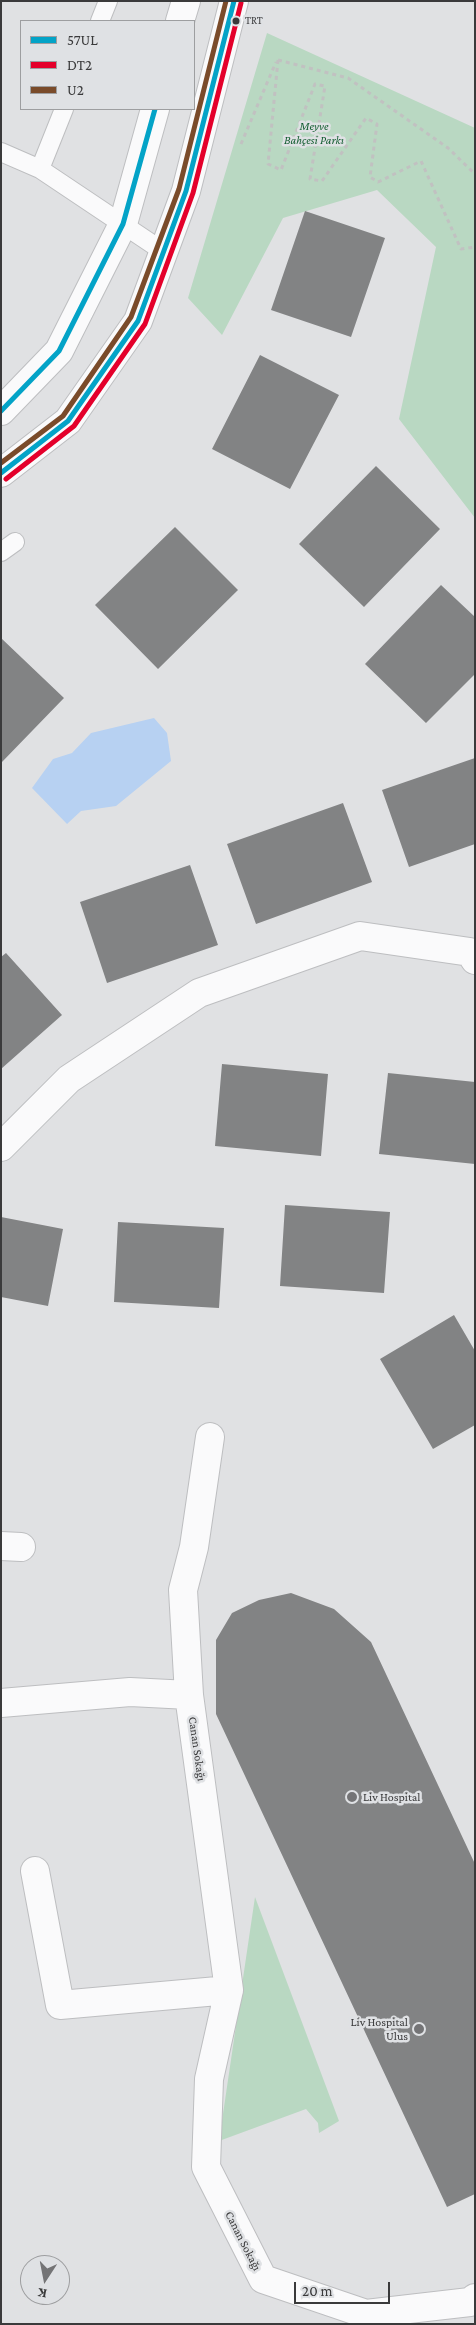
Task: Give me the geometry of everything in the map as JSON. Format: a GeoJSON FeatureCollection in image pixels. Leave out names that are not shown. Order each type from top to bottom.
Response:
{"type":"FeatureCollection","features":[{"type":"Feature","properties":{"kind":"street"},"geometry":{"type":"LineString","coordinates":[[180,20],[186,1]]}},
{"type":"Feature","properties":{"kind":"street"},"geometry":{"type":"LineString","coordinates":[[1,473],[68,421],[138,321],[186,191],[234,1]]}},
{"type":"Feature","properties":{"kind":"street"},"geometry":{"type":"LineString","coordinates":[[1,411],[59,351],[123,224],[155,110]]}},
{"type":"Feature","properties":{"kind":"street"},"geometry":{"type":"LineString","coordinates":[[1,1147],[69,1079],[199,993],[360,936],[470,952],[475,960]]}},
{"type":"Feature","properties":{"kind":"street","name":"Canan Sokağı"},"geometry":{"type":"LineString","coordinates":[[210,1436],[194,1547],[183,1590],[189,1696],[229,1990],[210,2079],[206,2167],[263,2278],[366,2314],[470,2302],[475,2298]]}},
{"type":"Feature","properties":{"kind":"street"},"geometry":{"type":"LineString","coordinates":[[1,1703],[130,1692],[189,1696]]}},
{"type":"Feature","properties":{"kind":"street"},"geometry":{"type":"LineString","coordinates":[[35,1871],[60,2005],[229,1990]]}},
{"type":"Feature","properties":{"kind":"lane"},"geometry":{"type":"LineString","coordinates":[[100,20],[108,1]]}},
{"type":"Feature","properties":{"kind":"lane"},"geometry":{"type":"LineString","coordinates":[[40,169],[64,110]]}},
{"type":"Feature","properties":{"kind":"lane"},"geometry":{"type":"LineString","coordinates":[[1,152],[40,169],[164,252]]}},
{"type":"Feature","properties":{"kind":"path"},"geometry":{"type":"LineString","coordinates":[[241,144],[278,60]]}},
{"type":"Feature","properties":{"kind":"path"},"geometry":{"type":"LineString","coordinates":[[278,60],[348,78],[448,148],[475,174]]}},
{"type":"Feature","properties":{"kind":"path"},"geometry":{"type":"LineString","coordinates":[[278,60],[268,164],[281,170],[315,84],[325,86],[310,179],[322,181],[366,118],[377,124],[370,177],[378,182],[421,161],[461,249],[475,248]]}},
{"type":"Feature","properties":{"kind":"green space","name":"Meyve Bahçesi Parkı"},"geometry":{"type":"Polygon","coordinates":[[[267,33],[475,128],[475,518],[399,419],[436,247],[377,190],[283,218],[222,335],[188,298],[267,33]]]}},
{"type":"Feature","properties":{"kind":"green space"},"geometry":{"type":"Polygon","coordinates":[[[255,1897],[339,2121],[319,2133],[318,2123],[306,2109],[219,2141],[255,1897]]]}},
{"type":"Feature","properties":{"kind":"water"},"geometry":{"type":"Polygon","coordinates":[[[154,718],[167,733],[171,761],[116,806],[81,811],[67,824],[32,788],[53,759],[72,753],[91,733],[154,718]]]}},
{"type":"Feature","properties":{"kind":"building"},"geometry":{"type":"Polygon","coordinates":[[[305,211],[385,238],[351,337],[271,310],[305,211]]]}},
{"type":"Feature","properties":{"kind":"building"},"geometry":{"type":"Polygon","coordinates":[[[260,355],[339,395],[290,489],[212,449],[260,355]]]}},
{"type":"Feature","properties":{"kind":"building"},"geometry":{"type":"Polygon","coordinates":[[[376,466],[440,529],[364,607],[299,544],[376,466]]]}},
{"type":"Feature","properties":{"kind":"building"},"geometry":{"type":"Polygon","coordinates":[[[175,527],[238,590],[158,669],[95,605],[175,527]]]}},
{"type":"Feature","properties":{"kind":"building"},"geometry":{"type":"Polygon","coordinates":[[[441,585],[475,617],[475,674],[426,723],[365,664],[441,585]]]}},
{"type":"Feature","properties":{"kind":"building"},"geometry":{"type":"Polygon","coordinates":[[[1,638],[64,698],[1,763],[1,638]]]}},
{"type":"Feature","properties":{"kind":"building"},"geometry":{"type":"Polygon","coordinates":[[[475,758],[475,844],[409,867],[382,790],[475,758]]]}},
{"type":"Feature","properties":{"kind":"building"},"geometry":{"type":"Polygon","coordinates":[[[343,803],[372,882],[256,924],[227,844],[343,803]]]}},
{"type":"Feature","properties":{"kind":"building"},"geometry":{"type":"Polygon","coordinates":[[[190,865],[218,945],[107,983],[80,902],[190,865]]]}},
{"type":"Feature","properties":{"kind":"building"},"geometry":{"type":"Polygon","coordinates":[[[6,953],[62,1015],[1,1069],[1,957],[6,953]]]}},
{"type":"Feature","properties":{"kind":"building"},"geometry":{"type":"Polygon","coordinates":[[[222,1064],[328,1074],[321,1156],[215,1146],[222,1064]]]}},
{"type":"Feature","properties":{"kind":"building"},"geometry":{"type":"Polygon","coordinates":[[[388,1073],[475,1082],[475,1164],[379,1154],[388,1073]]]}},
{"type":"Feature","properties":{"kind":"building"},"geometry":{"type":"Polygon","coordinates":[[[285,1205],[390,1212],[384,1293],[280,1286],[285,1205]]]}},
{"type":"Feature","properties":{"kind":"building"},"geometry":{"type":"Polygon","coordinates":[[[1,1217],[63,1229],[48,1306],[1,1297],[1,1217]]]}},
{"type":"Feature","properties":{"kind":"building"},"geometry":{"type":"Polygon","coordinates":[[[118,1222],[224,1228],[219,1308],[114,1302],[118,1222]]]}},
{"type":"Feature","properties":{"kind":"building"},"geometry":{"type":"Polygon","coordinates":[[[454,1315],[475,1351],[475,1425],[433,1449],[380,1359],[454,1315]]]}},
{"type":"Feature","properties":{"kind":"building","name":"Liv Hospital Ulus"},"geometry":{"type":"Polygon","coordinates":[[[291,1593],[334,1609],[371,1642],[475,1864],[475,2194],[447,2207],[216,1714],[216,1640],[232,1613],[259,1600],[291,1593]]]}},
{"type":"Feature","properties":{"kind":"transit line","name":"U2"},"geometry":{"type":"LineString","coordinates":[[1,463],[63,416],[131,317],[179,189],[226,1]]}},
{"type":"Feature","properties":{"kind":"transit line","name":"57UL"},"geometry":{"type":"LineString","coordinates":[[1,473],[68,421],[138,321],[186,191],[234,1]]}},
{"type":"Feature","properties":{"kind":"transit line","name":"DT2"},"geometry":{"type":"LineString","coordinates":[[6,479],[74,426],[145,324],[193,193],[241,3]]}},
{"type":"Feature","properties":{"kind":"transit line","name":"57UL"},"geometry":{"type":"LineString","coordinates":[[1,411],[59,351],[123,224],[155,110]]}},
{"type":"Feature","properties":{"kind":"place","name":"TRT"},"geometry":{"type":"Point","coordinates":[236,21]}},
{"type":"Feature","properties":{"kind":"place","name":"Liv Hospital"},"geometry":{"type":"Point","coordinates":[352,1797]}},
{"type":"Feature","properties":{"kind":"place","name":"Liv Hospital Ulus"},"geometry":{"type":"Point","coordinates":[419,2029]}}]}
